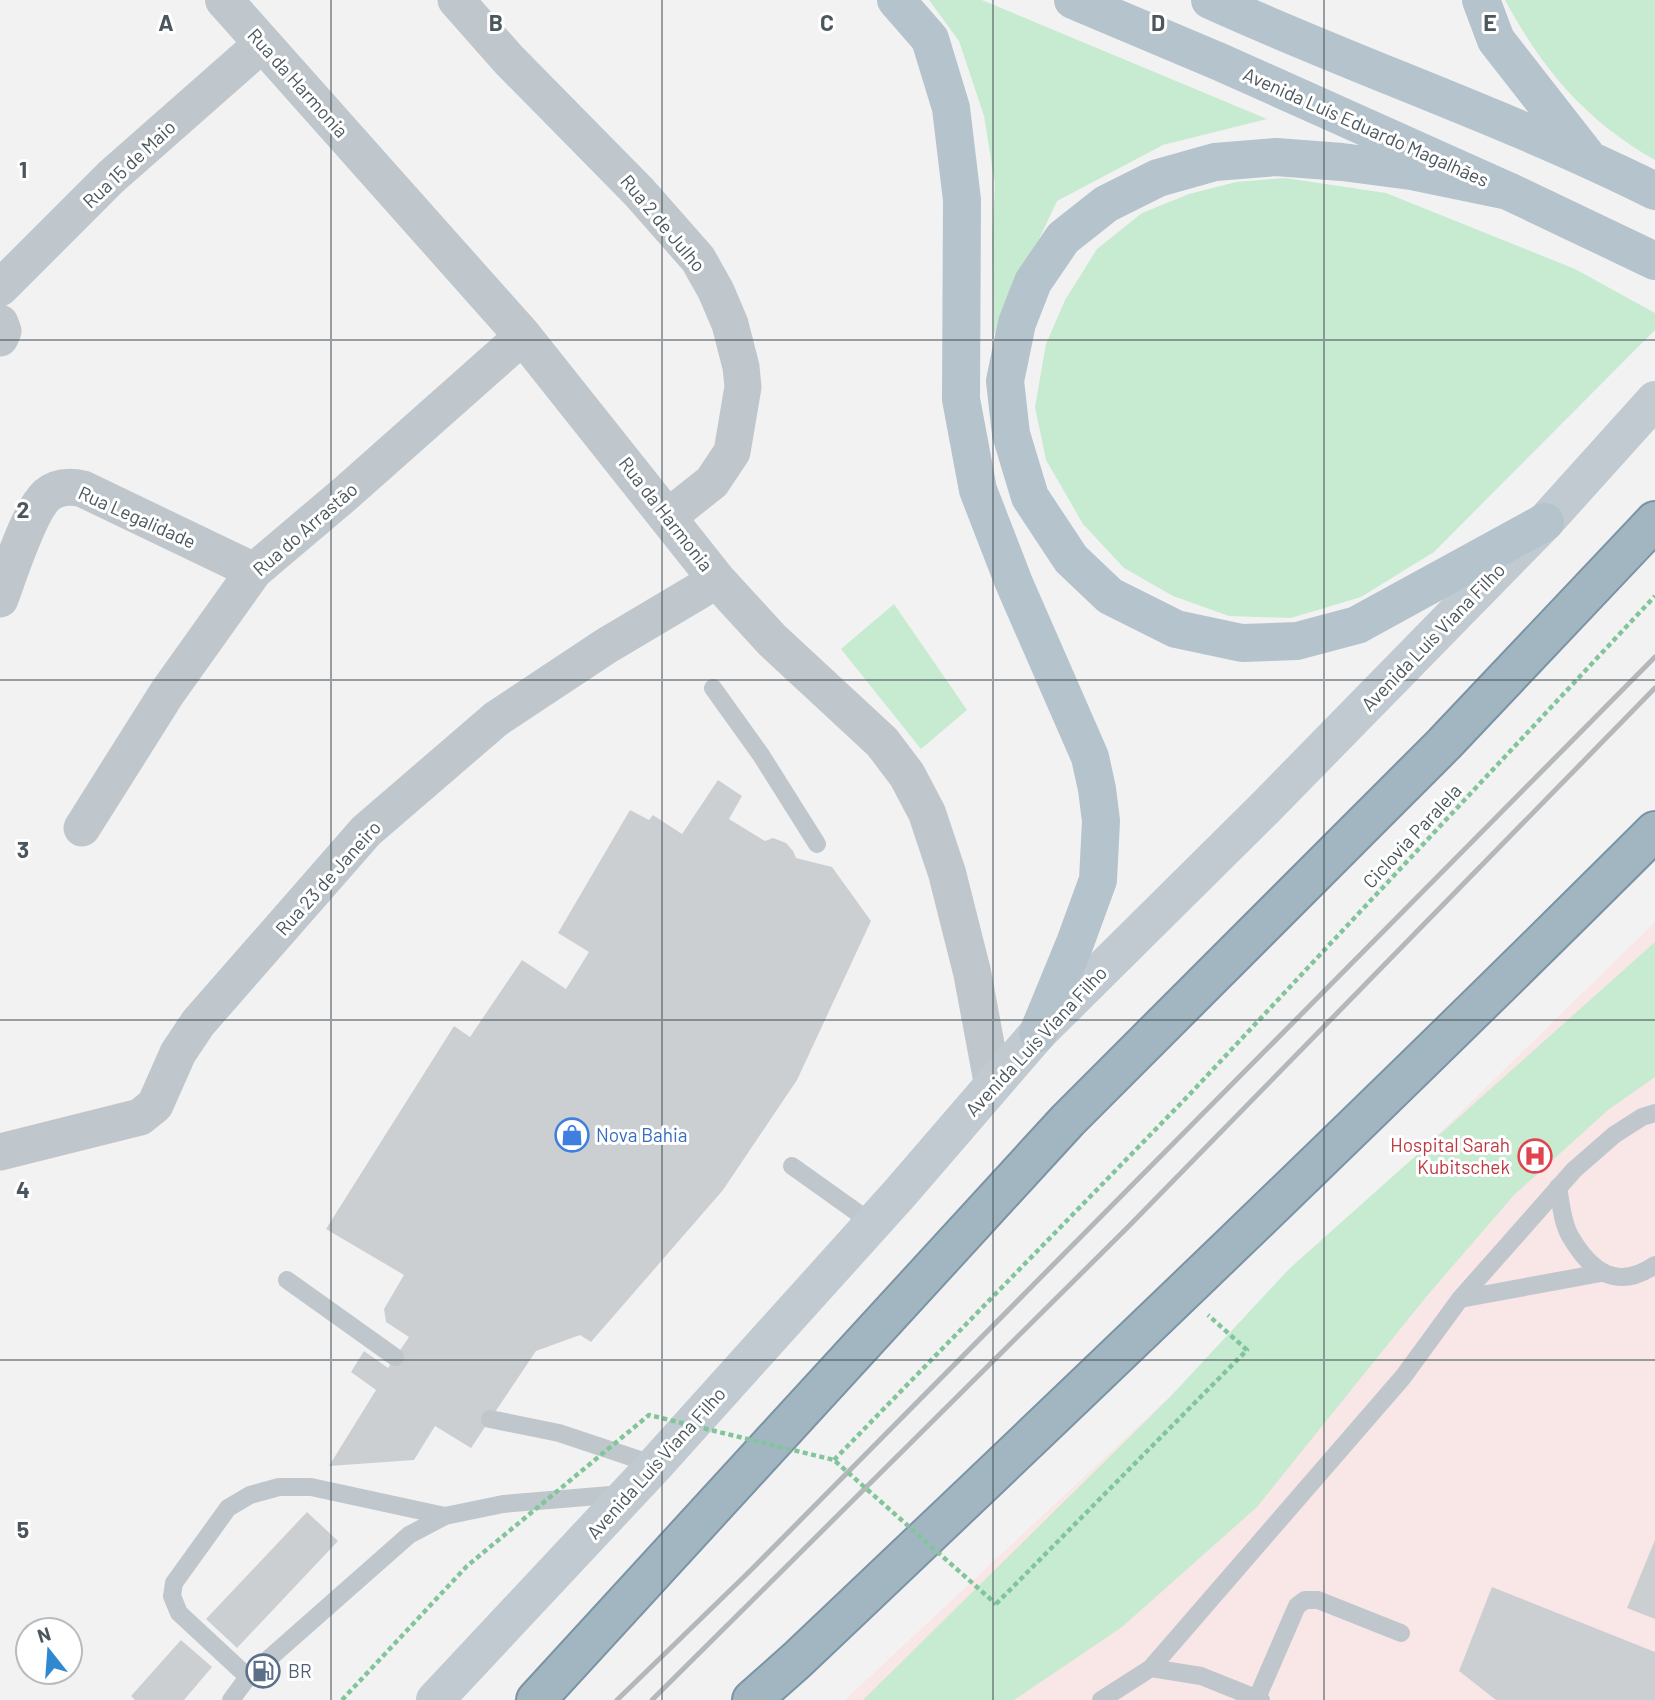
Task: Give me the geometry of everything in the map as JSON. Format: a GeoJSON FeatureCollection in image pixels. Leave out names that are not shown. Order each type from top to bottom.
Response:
{"type":"FeatureCollection","features":[{"type":"Feature","properties":{"kind":"highway"},"geometry":{"type":"LineString","coordinates":[[536,1700],[1068,1120],[1444,744],[1655,521]]}},
{"type":"Feature","properties":{"kind":"highway"},"geometry":{"type":"LineString","coordinates":[[752,1700],[1184,1293],[1440,1045],[1655,831]]}},
{"type":"Feature","properties":{"kind":"main road"},"geometry":{"type":"LineString","coordinates":[[896,0],[930,39],[951,108],[962,200],[961,399],[978,490],[1014,583],[1090,757],[1097,789],[1101,821],[1098,880],[1038,1033]]}},
{"type":"Feature","properties":{"kind":"main road","name":"Avenida Luís Eduardo Magalhães"},"geometry":{"type":"LineString","coordinates":[[1073,0],[1220,62],[1508,191],[1655,261]]}},
{"type":"Feature","properties":{"kind":"main road"},"geometry":{"type":"LineString","coordinates":[[1210,0],[1589,158],[1655,191]]}},
{"type":"Feature","properties":{"kind":"main road"},"geometry":{"type":"LineString","coordinates":[[1481,0],[1496,40],[1589,158]]}},
{"type":"Feature","properties":{"kind":"main road"},"geometry":{"type":"LineString","coordinates":[[1508,191],[1411,171],[1276,157],[1215,162],[1158,178],[1107,204],[1063,238],[1033,282],[1017,323],[1005,380],[1011,434],[1030,497],[1071,559],[1110,596],[1176,629],[1242,643],[1297,641],[1357,625],[1545,522]]}},
{"type":"Feature","properties":{"kind":"main road","name":"Avenida Luís Viana Filho"},"geometry":{"type":"LineString","coordinates":[[435,1700],[655,1465],[1038,1033],[1264,809],[1545,522],[1655,400]]}},
{"type":"Feature","properties":{"kind":"street","name":"Rua da Harmonia"},"geometry":{"type":"LineString","coordinates":[[224,0],[523,336],[718,580],[772,640],[882,742],[907,775],[927,813],[947,873],[972,972],[993,1084]]}},
{"type":"Feature","properties":{"kind":"street","name":"Rua 2 de Julho"},"geometry":{"type":"LineString","coordinates":[[456,0],[509,60],[639,192],[698,260],[716,291],[730,324],[743,387],[732,452],[712,482],[668,517]]}},
{"type":"Feature","properties":{"kind":"street","name":"Rua 15 de Maio"},"geometry":{"type":"LineString","coordinates":[[0,288],[111,177],[262,44]]}},
{"type":"Feature","properties":{"kind":"street"},"geometry":{"type":"LineString","coordinates":[[0,323],[3,331],[0,338]]}},
{"type":"Feature","properties":{"kind":"street","name":"Rua do Arrastão"},"geometry":{"type":"LineString","coordinates":[[82,828],[167,693],[254,571],[523,336]]}},
{"type":"Feature","properties":{"kind":"street","name":"Rua Legalidade"},"geometry":{"type":"LineString","coordinates":[[0,599],[40,504],[52,492],[73,487],[83,489],[254,571]]}},
{"type":"Feature","properties":{"kind":"street","name":"Rua 23 de Janeiro"},"geometry":{"type":"LineString","coordinates":[[0,1152],[140,1118],[155,1105],[178,1054],[198,1023],[366,831],[496,719],[606,646],[718,580]]}},
{"type":"Feature","properties":{"kind":"lane"},"geometry":{"type":"LineString","coordinates":[[713,688],[761,755],[817,844]]}},
{"type":"Feature","properties":{"kind":"lane"},"geometry":{"type":"LineString","coordinates":[[1101,1700],[1151,1668],[1403,1377],[1460,1299],[1574,1170],[1614,1135],[1642,1117],[1655,1113]]}},
{"type":"Feature","properties":{"kind":"lane"},"geometry":{"type":"LineString","coordinates":[[792,1166],[872,1223]]}},
{"type":"Feature","properties":{"kind":"lane"},"geometry":{"type":"LineString","coordinates":[[1559,1187],[1570,1235],[1601,1273]]}},
{"type":"Feature","properties":{"kind":"lane"},"geometry":{"type":"LineString","coordinates":[[1460,1299],[1601,1273],[1625,1279],[1641,1275],[1655,1265]]}},
{"type":"Feature","properties":{"kind":"lane"},"geometry":{"type":"LineString","coordinates":[[287,1280],[395,1357]]}},
{"type":"Feature","properties":{"kind":"lane"},"geometry":{"type":"LineString","coordinates":[[490,1419],[498,1423],[559,1433],[655,1465]]}},
{"type":"Feature","properties":{"kind":"lane"},"geometry":{"type":"LineString","coordinates":[[248,1677],[179,1613],[172,1596],[174,1583],[228,1508],[250,1494],[279,1488],[311,1488],[445,1516]]}},
{"type":"Feature","properties":{"kind":"lane"},"geometry":{"type":"LineString","coordinates":[[231,1700],[248,1677],[409,1535],[445,1516],[503,1504],[629,1493]]}},
{"type":"Feature","properties":{"kind":"lane"},"geometry":{"type":"LineString","coordinates":[[1151,1668],[1201,1676],[1259,1699],[1297,1606],[1305,1600],[1318,1600],[1401,1633]]}},
{"type":"Feature","properties":{"kind":"path","name":"Ciclovia Paralela"},"geometry":{"type":"LineString","coordinates":[[834,1460],[1189,1095],[1655,596]]}},
{"type":"Feature","properties":{"kind":"path"},"geometry":{"type":"LineString","coordinates":[[342,1700],[467,1566],[649,1415],[834,1460],[996,1604],[1247,1350],[1184,1293]]}},
{"type":"Feature","properties":{"kind":"shaded area","name":"Hospital Sarah Kubitschek"},"geometry":{"type":"Polygon","coordinates":[[[1655,922],[1655,1700],[845,1700],[1177,1390],[1655,922]]]}},
{"type":"Feature","properties":{"kind":"green space"},"geometry":{"type":"Polygon","coordinates":[[[929,0],[982,0],[1267,119],[1163,145],[1057,201],[994,335],[992,241],[995,184],[984,116],[959,41],[929,0]]]}},
{"type":"Feature","properties":{"kind":"green space"},"geometry":{"type":"Polygon","coordinates":[[[1505,0],[1655,0],[1655,160],[1607,128],[1568,91],[1535,49],[1505,0]]]}},
{"type":"Feature","properties":{"kind":"green space"},"geometry":{"type":"Polygon","coordinates":[[[1285,178],[1386,193],[1575,269],[1655,313],[1655,330],[1434,552],[1361,597],[1291,618],[1229,616],[1173,596],[1124,568],[1083,524],[1046,460],[1035,407],[1046,344],[1065,300],[1097,249],[1142,213],[1189,194],[1236,182],[1285,178]]]}},
{"type":"Feature","properties":{"kind":"green space"},"geometry":{"type":"Polygon","coordinates":[[[894,604],[967,710],[921,749],[841,649],[894,604]]]}},
{"type":"Feature","properties":{"kind":"green space"},"geometry":{"type":"Polygon","coordinates":[[[1655,942],[1655,1077],[1608,1110],[1514,1195],[1426,1297],[1257,1507],[1122,1627],[1014,1700],[863,1700],[1169,1398],[1289,1269],[1655,942]]]}},
{"type":"Feature","properties":{"kind":"building","name":"Nova Bahia"},"geometry":{"type":"Polygon","coordinates":[[[718,780],[742,796],[729,819],[765,841],[773,838],[786,843],[796,858],[832,867],[871,921],[797,1080],[723,1190],[591,1342],[580,1335],[536,1351],[471,1448],[435,1426],[414,1460],[329,1466],[376,1390],[351,1372],[364,1351],[388,1368],[409,1337],[386,1322],[384,1309],[404,1275],[326,1229],[454,1026],[470,1037],[522,960],[566,989],[589,952],[558,933],[630,810],[649,820],[653,815],[682,834],[718,780]]]}},
{"type":"Feature","properties":{"kind":"building"},"geometry":{"type":"Polygon","coordinates":[[[307,1512],[338,1541],[237,1648],[206,1619],[307,1512]]]}},
{"type":"Feature","properties":{"kind":"building"},"geometry":{"type":"Polygon","coordinates":[[[1655,1540],[1655,1619],[1627,1608],[1655,1540]]]}},
{"type":"Feature","properties":{"kind":"building"},"geometry":{"type":"Polygon","coordinates":[[[1492,1587],[1655,1652],[1655,1700],[1496,1700],[1459,1671],[1492,1587]]]}},
{"type":"Feature","properties":{"kind":"building"},"geometry":{"type":"Polygon","coordinates":[[[181,1640],[212,1667],[184,1700],[135,1700],[131,1696],[181,1640]]]}},
{"type":"Feature","properties":{"kind":"railway"},"geometry":{"type":"LineString","coordinates":[[617,1700],[750,1571],[1655,657]]}},
{"type":"Feature","properties":{"kind":"railway"},"geometry":{"type":"LineString","coordinates":[[652,1700],[1128,1227],[1655,688]]}},
{"type":"Feature","properties":{"kind":"place","name":"Nova Bahia"},"geometry":{"type":"Point","coordinates":[572,1135]}},
{"type":"Feature","properties":{"kind":"place","name":"Hospital Sarah Kubitschek"},"geometry":{"type":"Point","coordinates":[1535,1156]}},
{"type":"Feature","properties":{"kind":"place","name":"BR"},"geometry":{"type":"Point","coordinates":[263,1671]}}]}
